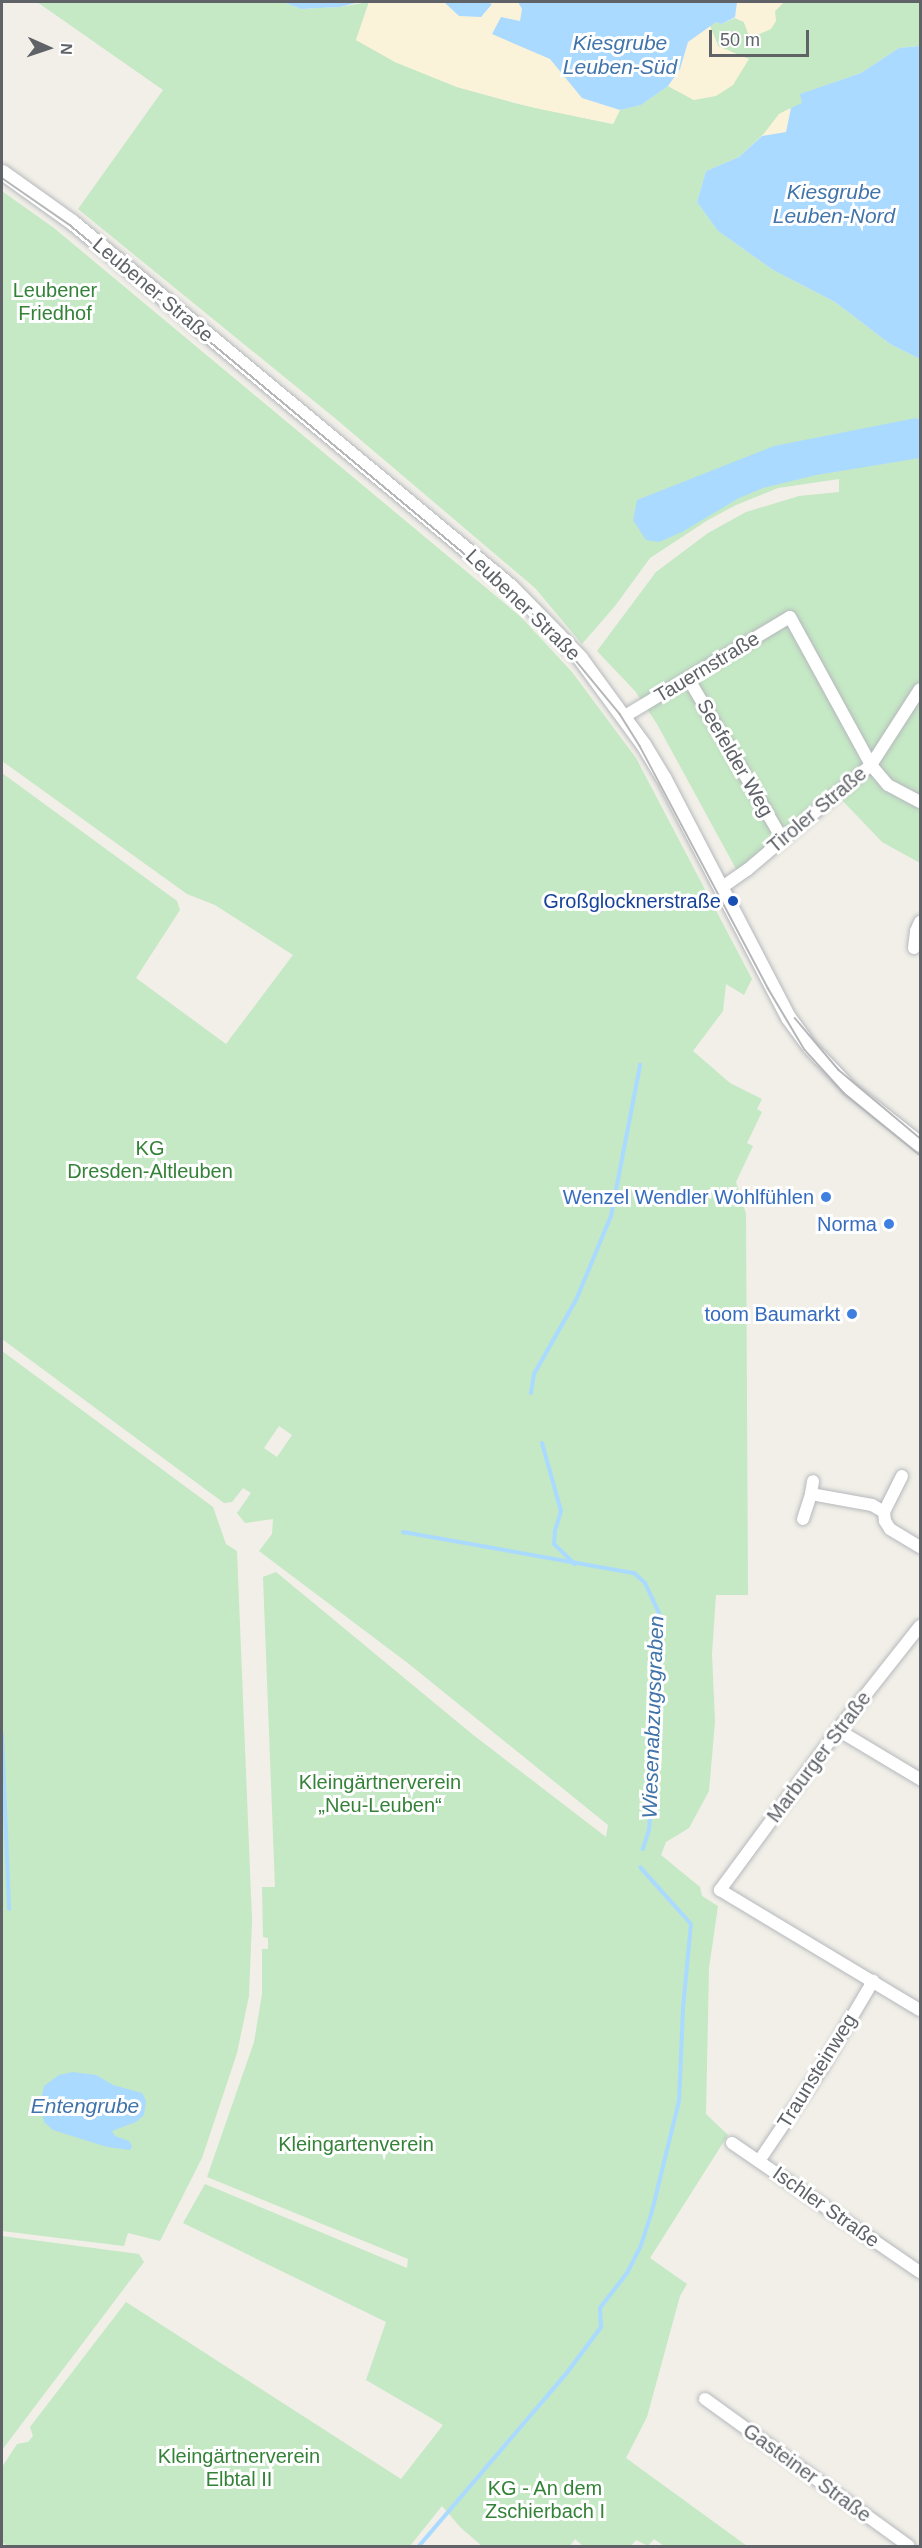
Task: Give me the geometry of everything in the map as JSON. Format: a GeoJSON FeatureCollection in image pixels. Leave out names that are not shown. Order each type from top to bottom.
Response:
{"type":"FeatureCollection","features":[{"type":"Feature","properties":{"kind":"street","name":"Leubener Straße"},"geometry":{"type":"LineString","coordinates":[[2,172],[72,222],[510,587],[580,658],[625,716],[663,777],[788,1017],[809,1046],[849,1088],[921,1144]]}},
{"type":"Feature","properties":{"kind":"street","name":"Tauernstraße"},"geometry":{"type":"LineString","coordinates":[[625,716],[790,617],[871,765]]}},
{"type":"Feature","properties":{"kind":"street","name":"Seefelder Weg"},"geometry":{"type":"LineString","coordinates":[[688,678],[782,838]]}},
{"type":"Feature","properties":{"kind":"street","name":"Tiroler Straße"},"geometry":{"type":"LineString","coordinates":[[721,888],[747,870],[782,838],[871,765],[921,689]]}},
{"type":"Feature","properties":{"kind":"street"},"geometry":{"type":"LineString","coordinates":[[871,765],[888,785],[921,802]]}},
{"type":"Feature","properties":{"kind":"street"},"geometry":{"type":"LineString","coordinates":[[914,948],[916,931],[921,922]]}},
{"type":"Feature","properties":{"kind":"street"},"geometry":{"type":"LineString","coordinates":[[884,1512],[902,1476]]}},
{"type":"Feature","properties":{"kind":"street"},"geometry":{"type":"LineString","coordinates":[[803,1519],[812,1488],[872,1505],[884,1512],[890,1528],[921,1547]]}},
{"type":"Feature","properties":{"kind":"street","name":"Marburger Straße"},"geometry":{"type":"LineString","coordinates":[[873,1981],[720,1890],[838,1730],[921,1626]]}},
{"type":"Feature","properties":{"kind":"street"},"geometry":{"type":"LineString","coordinates":[[838,1730],[921,1779]]}},
{"type":"Feature","properties":{"kind":"street"},"geometry":{"type":"LineString","coordinates":[[873,1981],[921,2010]]}},
{"type":"Feature","properties":{"kind":"street","name":"Traunsteinweg"},"geometry":{"type":"LineString","coordinates":[[759,2161],[823,2067],[873,1981]]}},
{"type":"Feature","properties":{"kind":"street","name":"Ischler Straße"},"geometry":{"type":"LineString","coordinates":[[732,2143],[921,2272]]}},
{"type":"Feature","properties":{"kind":"street","name":"Gasteiner Straße"},"geometry":{"type":"LineString","coordinates":[[705,2399],[909,2547]]}},
{"type":"Feature","properties":{"kind":"green space"},"geometry":{"type":"Polygon","coordinates":[[[37,2],[283,2],[301,9],[340,7],[369,2],[356,40],[395,62],[457,87],[518,104],[613,124],[620,110],[641,105],[668,86],[694,100],[718,46],[710,26],[716,22],[722,24],[735,18],[744,22],[749,36],[753,37],[771,28],[775,11],[784,2],[920,2],[920,46],[899,48],[861,73],[801,94],[803,103],[779,114],[770,128],[739,157],[706,171],[697,202],[718,231],[773,270],[835,302],[890,344],[920,359],[920,863],[882,842],[839,797],[742,880],[657,724],[635,691],[597,651],[656,572],[708,533],[746,512],[799,496],[839,492],[839,479],[778,488],[736,505],[708,520],[650,558],[615,606],[582,644],[535,588],[336,419],[78,209],[163,90],[37,2]]]}},
{"type":"Feature","properties":{"kind":"green space"},"geometry":{"type":"Polygon","coordinates":[[[2,191],[54,228],[521,617],[572,672],[636,758],[752,979],[744,995],[726,984],[723,1011],[693,1051],[730,1083],[762,1099],[757,1109],[762,1112],[747,1143],[753,1146],[736,1182],[746,1214],[748,1595],[716,1595],[712,1654],[715,1722],[709,1791],[689,1828],[666,1842],[661,1855],[700,1887],[702,1896],[718,1906],[709,1968],[706,2114],[728,2135],[650,2258],[687,2284],[680,2296],[647,2417],[626,2458],[747,2546],[664,2546],[654,2539],[648,2546],[636,2540],[631,2546],[583,2546],[575,2539],[570,2546],[482,2546],[461,2528],[442,2506],[410,2546],[7,2546],[2,2542],[2,2467],[17,2444],[28,2442],[33,2436],[30,2427],[126,2302],[401,2479],[443,2425],[366,2380],[386,2322],[183,2223],[205,2184],[407,2268],[408,2259],[207,2177],[254,2042],[262,1994],[262,1949],[268,1949],[268,1938],[263,1937],[262,1887],[275,1887],[263,1577],[276,1572],[472,1734],[606,1837],[608,1825],[409,1664],[259,1551],[272,1534],[273,1519],[245,1523],[237,1513],[251,1493],[243,1488],[232,1502],[224,1503],[2,1339],[2,773],[177,901],[180,910],[136,978],[226,1044],[293,955],[215,905],[187,894],[2,761],[2,191]],[[279,1426],[264,1448],[277,1457],[292,1435],[279,1426]]]}},
{"type":"Feature","properties":{"kind":"green space"},"geometry":{"type":"Polygon","coordinates":[[[2,1351],[213,1507],[226,1544],[237,1551],[252,1920],[249,1996],[237,2053],[202,2158],[160,2241],[128,2233],[124,2246],[2,2231],[2,1351]]]}},
{"type":"Feature","properties":{"kind":"green space"},"geometry":{"type":"Polygon","coordinates":[[[2,2236],[139,2254],[144,2262],[2,2450],[2,2236]]]}},
{"type":"Feature","properties":{"kind":"sand"},"geometry":{"type":"Polygon","coordinates":[[[369,2],[525,2],[582,98],[620,110],[613,124],[535,108],[457,87],[395,62],[356,40],[369,2]]]}},
{"type":"Feature","properties":{"kind":"sand"},"geometry":{"type":"Polygon","coordinates":[[[737,2],[784,2],[775,11],[776,21],[771,29],[753,37],[749,36],[744,22],[735,18],[737,2]]]}},
{"type":"Feature","properties":{"kind":"sand"},"geometry":{"type":"Polygon","coordinates":[[[710,26],[718,46],[749,59],[733,85],[716,96],[694,100],[668,86],[680,69],[688,42],[710,26]]]}},
{"type":"Feature","properties":{"kind":"sand"},"geometry":{"type":"Polygon","coordinates":[[[791,108],[786,132],[762,136],[779,114],[791,108]]]}},
{"type":"Feature","properties":{"kind":"water"},"geometry":{"type":"Polygon","coordinates":[[[283,2],[359,2],[340,7],[301,9],[283,2]]]}},
{"type":"Feature","properties":{"kind":"water"},"geometry":{"type":"Polygon","coordinates":[[[444,2],[492,4],[481,17],[459,16],[444,2]]]}},
{"type":"Feature","properties":{"kind":"water","name":"Kiesgrube Leuben-Süd"},"geometry":{"type":"Polygon","coordinates":[[[518,2],[737,2],[735,17],[722,24],[716,22],[688,42],[680,69],[668,86],[641,105],[620,110],[582,98],[550,59],[492,34],[501,17],[520,21],[522,9],[518,2]]]}},
{"type":"Feature","properties":{"kind":"water","name":"Kiesgrube Leuben-Nord"},"geometry":{"type":"Polygon","coordinates":[[[920,46],[920,359],[890,344],[835,302],[773,270],[718,231],[697,202],[706,171],[739,157],[762,136],[786,132],[791,108],[802,103],[800,94],[861,73],[899,48],[920,46]]]}},
{"type":"Feature","properties":{"kind":"water"},"geometry":{"type":"Polygon","coordinates":[[[916,418],[920,420],[920,458],[816,475],[763,488],[739,498],[682,532],[659,542],[646,540],[633,520],[637,500],[774,446],[916,418]]]}},
{"type":"Feature","properties":{"kind":"water","name":"Entengrube"},"geometry":{"type":"Polygon","coordinates":[[[73,2072],[96,2075],[113,2085],[142,2093],[146,2101],[144,2115],[136,2122],[112,2131],[115,2136],[129,2141],[132,2146],[130,2150],[107,2147],[53,2130],[44,2122],[40,2104],[44,2086],[59,2075],[73,2072]]]}},
{"type":"Feature","properties":{"kind":"waterway"},"geometry":{"type":"LineString","coordinates":[[531,1393],[534,1374],[576,1300],[611,1216],[640,1065]]}},
{"type":"Feature","properties":{"kind":"waterway"},"geometry":{"type":"LineString","coordinates":[[542,1443],[561,1511],[554,1544],[575,1564]]}},
{"type":"Feature","properties":{"kind":"waterway","name":"Wiesenabzugsgraben"},"geometry":{"type":"LineString","coordinates":[[403,1532],[634,1573],[645,1583],[659,1613],[650,1656],[653,1675],[652,1784],[649,1830],[643,1849]]}},
{"type":"Feature","properties":{"kind":"waterway"},"geometry":{"type":"LineString","coordinates":[[2,1734],[9,1909]]}},
{"type":"Feature","properties":{"kind":"waterway","name":"Wiesenabzugsgraben"},"geometry":{"type":"LineString","coordinates":[[419,2546],[566,2374],[601,2327],[600,2308],[627,2273],[641,2245],[652,2211],[679,2101],[683,2008],[691,1924],[640,1867]]}},
{"type":"Feature","properties":{"kind":"tram line"},"geometry":{"type":"LineString","coordinates":[[2,178],[70,225],[508,590],[559,640],[620,714],[640,746],[768,988],[805,1050],[844,1093],[920,1155]]}},
{"type":"Feature","properties":{"kind":"tram line"},"geometry":{"type":"LineString","coordinates":[[795,1018],[839,1070],[920,1138]]}},
{"type":"Feature","properties":{"kind":"place","name":"Großglocknerstraße"},"geometry":{"type":"Point","coordinates":[733,901]}},
{"type":"Feature","properties":{"kind":"place","name":"Wenzel Wendler Wohlfühlen"},"geometry":{"type":"Point","coordinates":[826,1197]}},
{"type":"Feature","properties":{"kind":"place","name":"Norma"},"geometry":{"type":"Point","coordinates":[889,1224]}},
{"type":"Feature","properties":{"kind":"place","name":"toom Baumarkt"},"geometry":{"type":"Point","coordinates":[852,1314]}},
{"type":"Feature","properties":{"kind":"park label","name":"Leubener Friedhof"},"geometry":{"type":"Point","coordinates":[55,302]}},
{"type":"Feature","properties":{"kind":"park label","name":"KG Dresden-Altleuben"},"geometry":{"type":"Point","coordinates":[150,1160]}},
{"type":"Feature","properties":{"kind":"park label","name":"Kleingärtnerverein „Neu-Leuben“"},"geometry":{"type":"Point","coordinates":[380,1794]}},
{"type":"Feature","properties":{"kind":"park label","name":"Kleingartenverein"},"geometry":{"type":"Point","coordinates":[356,2144]}},
{"type":"Feature","properties":{"kind":"park label","name":"Kleingärtnerverein Elbtal II"},"geometry":{"type":"Point","coordinates":[239,2468]}},
{"type":"Feature","properties":{"kind":"park label","name":"KG - An dem Zschierbach I"},"geometry":{"type":"Point","coordinates":[545,2500]}}]}
